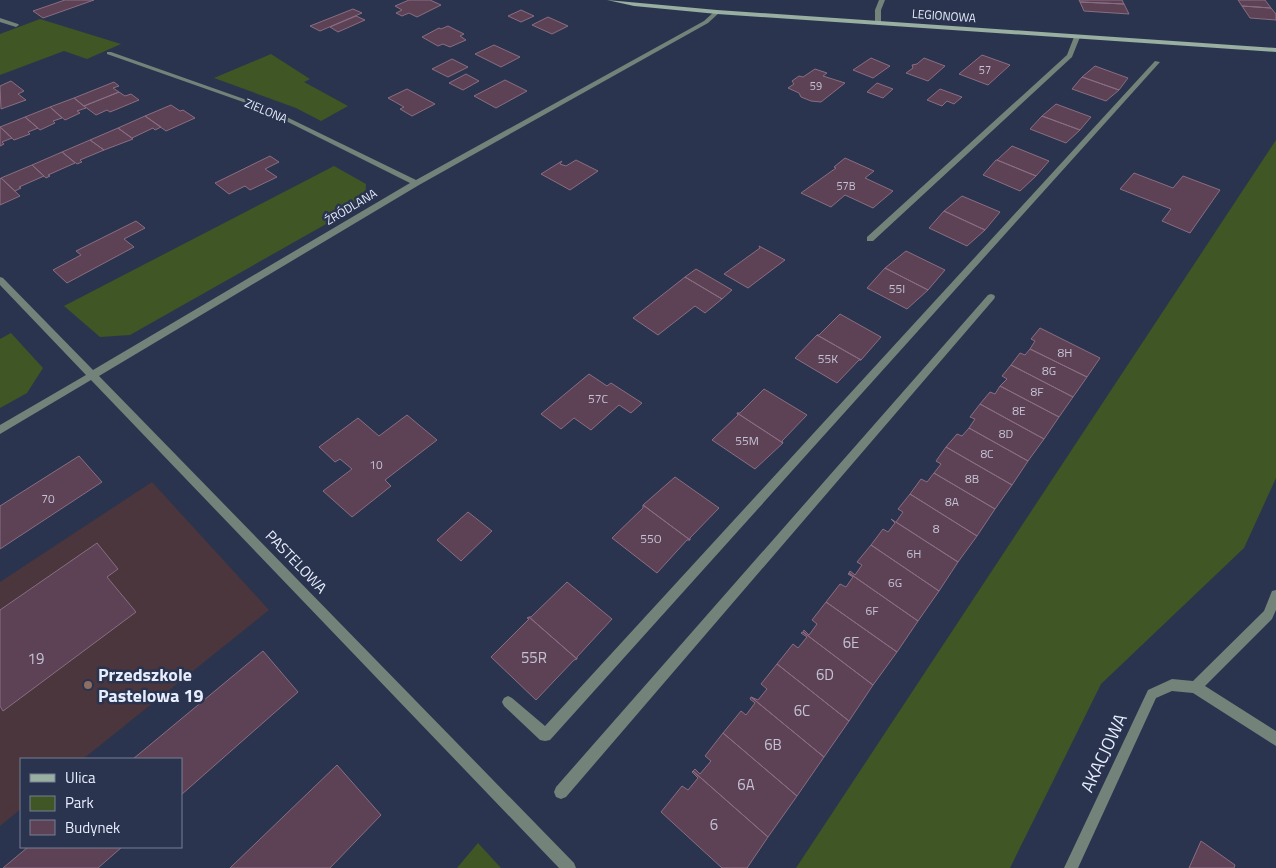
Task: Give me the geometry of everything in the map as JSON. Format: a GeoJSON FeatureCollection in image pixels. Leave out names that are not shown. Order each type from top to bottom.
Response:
{"type":"FeatureCollection","features":[{"type":"Feature","properties":{"kind":"main road","name":"LEGIONOWA"},"geometry":{"type":"LineString","coordinates":[[610,0],[717,12],[1276,50]]}},
{"type":"Feature","properties":{"kind":"street"},"geometry":{"type":"LineString","coordinates":[[878,23],[878,10],[882,0]]}},
{"type":"Feature","properties":{"kind":"street","name":"ŹRÓDLANA"},"geometry":{"type":"LineString","coordinates":[[0,430],[416,183],[706,22],[717,12]]}},
{"type":"Feature","properties":{"kind":"street"},"geometry":{"type":"LineString","coordinates":[[0,20],[16,25]]}},
{"type":"Feature","properties":{"kind":"street"},"geometry":{"type":"LineString","coordinates":[[870,238],[1070,56],[1076,37]]}},
{"type":"Feature","properties":{"kind":"street","name":"ZIELONA"},"geometry":{"type":"LineString","coordinates":[[109,53],[262,107],[416,183]]}},
{"type":"Feature","properties":{"kind":"street"},"geometry":{"type":"LineString","coordinates":[[508,702],[544,735],[1157,62]]}},
{"type":"Feature","properties":{"kind":"street","name":"PASTELOWA"},"geometry":{"type":"LineString","coordinates":[[0,280],[569,868]]}},
{"type":"Feature","properties":{"kind":"street"},"geometry":{"type":"LineString","coordinates":[[561,792],[992,297]]}},
{"type":"Feature","properties":{"kind":"street"},"geometry":{"type":"LineString","coordinates":[[1276,595],[1268,615],[1195,687],[1276,739]]}},
{"type":"Feature","properties":{"kind":"street","name":"AKACJOWA"},"geometry":{"type":"LineString","coordinates":[[1071,868],[1152,694],[1172,685],[1195,687]]}},
{"type":"Feature","properties":{"kind":"shaded area","name":"Przedszkole Pastelowa 19"},"geometry":{"type":"Polygon","coordinates":[[[152,482],[269,610],[84,758],[20,758],[20,810],[0,826],[0,582],[152,482]]]}},
{"type":"Feature","properties":{"kind":"green space"},"geometry":{"type":"Polygon","coordinates":[[[40,19],[121,44],[87,59],[64,51],[0,75],[0,34],[40,19]]]}},
{"type":"Feature","properties":{"kind":"green space"},"geometry":{"type":"Polygon","coordinates":[[[271,54],[310,79],[304,82],[348,106],[321,121],[296,108],[214,78],[271,54]]]}},
{"type":"Feature","properties":{"kind":"green space"},"geometry":{"type":"Polygon","coordinates":[[[1276,140],[1276,478],[1244,548],[1101,684],[1010,868],[796,868],[1276,140]]]}},
{"type":"Feature","properties":{"kind":"green space"},"geometry":{"type":"Polygon","coordinates":[[[334,166],[366,184],[365,202],[130,335],[100,337],[64,306],[334,166]]]}},
{"type":"Feature","properties":{"kind":"green space"},"geometry":{"type":"Polygon","coordinates":[[[11,333],[43,368],[27,393],[0,408],[0,339],[11,333]]]}},
{"type":"Feature","properties":{"kind":"green space"},"geometry":{"type":"Polygon","coordinates":[[[478,843],[501,868],[457,868],[478,843]]]}},
{"type":"Feature","properties":{"kind":"building"},"geometry":{"type":"Polygon","coordinates":[[[65,0],[94,0],[43,18],[33,11],[65,0]]]}},
{"type":"Feature","properties":{"kind":"building"},"geometry":{"type":"Polygon","coordinates":[[[409,0],[430,0],[441,5],[417,17],[409,13],[402,16],[396,13],[402,10],[395,6],[409,0]]]}},
{"type":"Feature","properties":{"kind":"building"},"geometry":{"type":"Polygon","coordinates":[[[1079,0],[1122,0],[1124,4],[1080,2],[1079,0]]]}},
{"type":"Feature","properties":{"kind":"building"},"geometry":{"type":"Polygon","coordinates":[[[1238,0],[1265,0],[1271,8],[1242,6],[1238,0]]]}},
{"type":"Feature","properties":{"kind":"building"},"geometry":{"type":"Polygon","coordinates":[[[1080,2],[1124,4],[1129,14],[1084,11],[1080,2]]]}},
{"type":"Feature","properties":{"kind":"building"},"geometry":{"type":"Polygon","coordinates":[[[1242,6],[1271,8],[1276,14],[1276,20],[1250,18],[1242,6]]]}},
{"type":"Feature","properties":{"kind":"building"},"geometry":{"type":"Polygon","coordinates":[[[353,9],[362,13],[320,31],[310,26],[353,9]]]}},
{"type":"Feature","properties":{"kind":"building"},"geometry":{"type":"Polygon","coordinates":[[[521,10],[534,16],[521,22],[508,16],[521,10]]]}},
{"type":"Feature","properties":{"kind":"building"},"geometry":{"type":"Polygon","coordinates":[[[356,16],[365,20],[338,32],[330,27],[356,16]]]}},
{"type":"Feature","properties":{"kind":"building"},"geometry":{"type":"Polygon","coordinates":[[[548,17],[568,26],[552,34],[532,25],[548,17]]]}},
{"type":"Feature","properties":{"kind":"building"},"geometry":{"type":"Polygon","coordinates":[[[448,26],[464,34],[460,36],[466,40],[450,47],[443,44],[438,46],[422,37],[439,28],[448,26]]]}},
{"type":"Feature","properties":{"kind":"building"},"geometry":{"type":"Polygon","coordinates":[[[494,45],[520,57],[501,67],[475,54],[494,45]]]}},
{"type":"Feature","properties":{"kind":"building"},"geometry":{"type":"Polygon","coordinates":[[[982,55],[1010,65],[988,85],[959,74],[982,55]]]}},
{"type":"Feature","properties":{"kind":"building"},"geometry":{"type":"Polygon","coordinates":[[[871,58],[890,66],[873,78],[853,70],[871,58]]]}},
{"type":"Feature","properties":{"kind":"building"},"geometry":{"type":"Polygon","coordinates":[[[924,58],[945,66],[928,81],[906,73],[913,68],[912,65],[917,64],[924,58]]]}},
{"type":"Feature","properties":{"kind":"building"},"geometry":{"type":"Polygon","coordinates":[[[452,59],[468,67],[448,77],[432,69],[452,59]]]}},
{"type":"Feature","properties":{"kind":"building"},"geometry":{"type":"Polygon","coordinates":[[[1095,66],[1128,78],[1119,90],[1082,77],[1095,66]]]}},
{"type":"Feature","properties":{"kind":"building"},"geometry":{"type":"Polygon","coordinates":[[[815,69],[827,73],[823,76],[845,83],[821,102],[801,97],[799,93],[788,88],[794,84],[792,81],[799,76],[803,77],[815,69]]]}},
{"type":"Feature","properties":{"kind":"building"},"geometry":{"type":"Polygon","coordinates":[[[466,74],[479,81],[463,90],[449,83],[466,74]]]}},
{"type":"Feature","properties":{"kind":"building"},"geometry":{"type":"Polygon","coordinates":[[[1082,77],[1119,90],[1106,101],[1072,89],[1082,77]]]}},
{"type":"Feature","properties":{"kind":"building"},"geometry":{"type":"Polygon","coordinates":[[[505,80],[527,91],[496,108],[474,96],[505,80]]]}},
{"type":"Feature","properties":{"kind":"building"},"geometry":{"type":"Polygon","coordinates":[[[11,81],[24,91],[18,94],[26,100],[1,109],[0,86],[11,81]]]}},
{"type":"Feature","properties":{"kind":"building"},"geometry":{"type":"Polygon","coordinates":[[[114,82],[119,86],[113,88],[119,92],[84,106],[74,98],[114,82]]]}},
{"type":"Feature","properties":{"kind":"building"},"geometry":{"type":"Polygon","coordinates":[[[877,83],[893,89],[883,98],[867,92],[877,83]]]}},
{"type":"Feature","properties":{"kind":"building"},"geometry":{"type":"Polygon","coordinates":[[[407,89],[435,104],[412,116],[400,109],[404,107],[388,98],[407,89]]]}},
{"type":"Feature","properties":{"kind":"building"},"geometry":{"type":"Polygon","coordinates":[[[940,89],[962,97],[954,104],[947,101],[942,106],[927,100],[940,89]]]}},
{"type":"Feature","properties":{"kind":"building"},"geometry":{"type":"Polygon","coordinates":[[[119,92],[125,96],[131,94],[139,100],[110,112],[107,110],[96,115],[84,106],[119,92]]]}},
{"type":"Feature","properties":{"kind":"building"},"geometry":{"type":"Polygon","coordinates":[[[74,98],[86,108],[77,111],[80,113],[65,120],[50,107],[74,98]]]}},
{"type":"Feature","properties":{"kind":"building"},"geometry":{"type":"Polygon","coordinates":[[[1056,104],[1091,117],[1080,130],[1042,116],[1056,104]]]}},
{"type":"Feature","properties":{"kind":"building"},"geometry":{"type":"Polygon","coordinates":[[[171,105],[195,118],[166,131],[145,116],[171,105]]]}},
{"type":"Feature","properties":{"kind":"building"},"geometry":{"type":"Polygon","coordinates":[[[50,107],[62,118],[53,121],[55,123],[40,130],[25,117],[50,107]]]}},
{"type":"Feature","properties":{"kind":"building"},"geometry":{"type":"Polygon","coordinates":[[[145,116],[161,127],[155,130],[153,128],[132,138],[118,128],[145,116]]]}},
{"type":"Feature","properties":{"kind":"building"},"geometry":{"type":"Polygon","coordinates":[[[1042,116],[1080,130],[1066,143],[1030,129],[1042,116]]]}},
{"type":"Feature","properties":{"kind":"building"},"geometry":{"type":"Polygon","coordinates":[[[25,117],[38,128],[28,132],[30,134],[14,140],[0,127],[25,117]]]}},
{"type":"Feature","properties":{"kind":"building"},"geometry":{"type":"Polygon","coordinates":[[[0,127],[12,138],[2,142],[4,144],[0,146],[0,127]]]}},
{"type":"Feature","properties":{"kind":"building"},"geometry":{"type":"Polygon","coordinates":[[[118,128],[133,139],[104,150],[90,140],[118,128]]]}},
{"type":"Feature","properties":{"kind":"building"},"geometry":{"type":"Polygon","coordinates":[[[90,140],[104,150],[80,160],[82,162],[77,164],[62,152],[90,140]]]}},
{"type":"Feature","properties":{"kind":"building"},"geometry":{"type":"Polygon","coordinates":[[[1012,146],[1049,161],[1036,176],[997,160],[1012,146]]]}},
{"type":"Feature","properties":{"kind":"building"},"geometry":{"type":"Polygon","coordinates":[[[62,152],[75,163],[48,175],[50,176],[46,178],[32,165],[62,152]]]}},
{"type":"Feature","properties":{"kind":"building"},"geometry":{"type":"Polygon","coordinates":[[[270,156],[279,162],[265,169],[277,177],[250,190],[245,186],[229,194],[215,183],[270,156]]]}},
{"type":"Feature","properties":{"kind":"building"},"geometry":{"type":"Polygon","coordinates":[[[845,158],[874,171],[865,178],[893,191],[873,208],[845,195],[831,207],[801,193],[836,168],[834,167],[845,158]]]}},
{"type":"Feature","properties":{"kind":"building"},"geometry":{"type":"Polygon","coordinates":[[[576,160],[598,171],[570,190],[541,174],[562,161],[560,164],[566,166],[576,160]]]}},
{"type":"Feature","properties":{"kind":"building"},"geometry":{"type":"Polygon","coordinates":[[[996,160],[1036,176],[1020,191],[983,175],[996,160]]]}},
{"type":"Feature","properties":{"kind":"building"},"geometry":{"type":"Polygon","coordinates":[[[32,165],[44,176],[19,187],[21,188],[15,191],[1,178],[32,165]]]}},
{"type":"Feature","properties":{"kind":"building"},"geometry":{"type":"Polygon","coordinates":[[[1134,173],[1173,188],[1183,176],[1220,190],[1190,233],[1162,221],[1171,209],[1120,189],[1134,173]]]}},
{"type":"Feature","properties":{"kind":"building"},"geometry":{"type":"Polygon","coordinates":[[[0,179],[20,196],[0,205],[0,179]]]}},
{"type":"Feature","properties":{"kind":"building"},"geometry":{"type":"Polygon","coordinates":[[[962,196],[1000,212],[985,230],[944,211],[962,196]]]}},
{"type":"Feature","properties":{"kind":"building"},"geometry":{"type":"Polygon","coordinates":[[[944,211],[985,230],[967,246],[929,228],[944,211]]]}},
{"type":"Feature","properties":{"kind":"building"},"geometry":{"type":"Polygon","coordinates":[[[136,221],[145,228],[124,239],[134,247],[67,283],[53,270],[81,255],[76,251],[136,221]]]}},
{"type":"Feature","properties":{"kind":"building"},"geometry":{"type":"Polygon","coordinates":[[[759,246],[785,260],[748,288],[724,274],[760,248],[759,246]]]}},
{"type":"Feature","properties":{"kind":"building"},"geometry":{"type":"Polygon","coordinates":[[[906,251],[945,270],[928,290],[885,268],[906,251]]]}},
{"type":"Feature","properties":{"kind":"building"},"geometry":{"type":"Polygon","coordinates":[[[885,268],[928,290],[907,309],[867,288],[885,268]]]}},
{"type":"Feature","properties":{"kind":"building"},"geometry":{"type":"Polygon","coordinates":[[[696,269],[732,290],[722,299],[685,277],[696,269]]]}},
{"type":"Feature","properties":{"kind":"building"},"geometry":{"type":"Polygon","coordinates":[[[685,277],[722,299],[705,313],[695,306],[658,335],[633,318],[685,277]]]}},
{"type":"Feature","properties":{"kind":"building"},"geometry":{"type":"Polygon","coordinates":[[[840,314],[881,337],[861,360],[817,335],[840,314]]]}},
{"type":"Feature","properties":{"kind":"building"},"geometry":{"type":"Polygon","coordinates":[[[1040,328],[1100,358],[1087,377],[1030,349],[1035,341],[1031,339],[1040,328]]]}},
{"type":"Feature","properties":{"kind":"building"},"geometry":{"type":"Polygon","coordinates":[[[817,335],[861,360],[837,383],[795,358],[817,335]]]}},
{"type":"Feature","properties":{"kind":"building"},"geometry":{"type":"Polygon","coordinates":[[[1030,349],[1087,377],[1073,397],[1011,365],[1020,353],[1025,355],[1030,349]]]}},
{"type":"Feature","properties":{"kind":"building"},"geometry":{"type":"Polygon","coordinates":[[[1011,365],[1073,397],[1059,417],[1000,386],[1007,379],[1002,376],[1011,365]]]}},
{"type":"Feature","properties":{"kind":"building"},"geometry":{"type":"Polygon","coordinates":[[[589,374],[607,386],[611,383],[642,403],[631,413],[619,405],[591,430],[574,418],[561,429],[541,414],[589,374]]]}},
{"type":"Feature","properties":{"kind":"building"},"geometry":{"type":"Polygon","coordinates":[[[1000,386],[1059,417],[1044,439],[980,404],[990,392],[995,394],[1000,386]]]}},
{"type":"Feature","properties":{"kind":"building"},"geometry":{"type":"Polygon","coordinates":[[[764,389],[807,415],[782,441],[783,443],[737,413],[740,413],[764,389]]]}},
{"type":"Feature","properties":{"kind":"building"},"geometry":{"type":"Polygon","coordinates":[[[980,404],[1044,439],[1028,461],[969,428],[975,419],[970,417],[980,404]]]}},
{"type":"Feature","properties":{"kind":"building"},"geometry":{"type":"Polygon","coordinates":[[[737,413],[783,443],[755,469],[712,440],[738,415],[737,413]]]}},
{"type":"Feature","properties":{"kind":"building"},"geometry":{"type":"Polygon","coordinates":[[[407,415],[437,440],[385,480],[391,486],[352,517],[323,491],[352,469],[340,459],[335,462],[319,447],[358,418],[379,436],[407,415]]]}},
{"type":"Feature","properties":{"kind":"building"},"geometry":{"type":"Polygon","coordinates":[[[969,428],[1028,461],[1012,485],[946,447],[957,434],[962,436],[969,428]]]}},
{"type":"Feature","properties":{"kind":"building"},"geometry":{"type":"Polygon","coordinates":[[[946,447],[1012,485],[995,509],[934,473],[941,464],[936,461],[946,447]]]}},
{"type":"Feature","properties":{"kind":"building"},"geometry":{"type":"Polygon","coordinates":[[[79,456],[102,482],[0,549],[0,506],[79,456]]]}},
{"type":"Feature","properties":{"kind":"building"},"geometry":{"type":"Polygon","coordinates":[[[934,473],[995,509],[977,536],[910,494],[921,479],[927,482],[934,473]]]}},
{"type":"Feature","properties":{"kind":"building"},"geometry":{"type":"Polygon","coordinates":[[[675,477],[719,508],[690,540],[643,505],[675,477]]]}},
{"type":"Feature","properties":{"kind":"building"},"geometry":{"type":"Polygon","coordinates":[[[910,494],[977,536],[958,562],[896,522],[903,512],[898,509],[910,494]]]}},
{"type":"Feature","properties":{"kind":"building"},"geometry":{"type":"Polygon","coordinates":[[[643,505],[690,540],[687,540],[657,573],[612,538],[643,508],[643,505]]]}},
{"type":"Feature","properties":{"kind":"building"},"geometry":{"type":"Polygon","coordinates":[[[468,512],[492,531],[461,561],[437,540],[468,512]]]}},
{"type":"Feature","properties":{"kind":"building"},"geometry":{"type":"Polygon","coordinates":[[[891,519],[958,562],[939,591],[871,545],[883,529],[888,532],[895,523],[891,519]]]}},
{"type":"Feature","properties":{"kind":"building"},"geometry":{"type":"Polygon","coordinates":[[[97,543],[118,569],[107,577],[136,612],[3,711],[0,706],[0,610],[97,543]]]}},
{"type":"Feature","properties":{"kind":"building"},"geometry":{"type":"Polygon","coordinates":[[[871,545],[939,591],[918,621],[849,573],[850,571],[855,575],[862,565],[857,562],[871,545]]]}},
{"type":"Feature","properties":{"kind":"building"},"geometry":{"type":"Polygon","coordinates":[[[849,573],[918,621],[897,652],[826,602],[840,584],[846,587],[853,577],[849,573]]]}},
{"type":"Feature","properties":{"kind":"building"},"geometry":{"type":"Polygon","coordinates":[[[567,582],[612,619],[577,659],[529,617],[567,582]]]}},
{"type":"Feature","properties":{"kind":"building"},"geometry":{"type":"Polygon","coordinates":[[[826,602],[897,652],[873,685],[803,632],[804,630],[809,635],[817,624],[812,620],[826,602]]]}},
{"type":"Feature","properties":{"kind":"building"},"geometry":{"type":"Polygon","coordinates":[[[529,617],[577,659],[536,700],[491,657],[529,617]]]}},
{"type":"Feature","properties":{"kind":"building"},"geometry":{"type":"Polygon","coordinates":[[[803,632],[873,685],[849,721],[777,664],[793,644],[798,648],[807,637],[801,633],[803,632]]]}},
{"type":"Feature","properties":{"kind":"building"},"geometry":{"type":"Polygon","coordinates":[[[263,651],[298,692],[182,794],[182,758],[134,758],[263,651]]]}},
{"type":"Feature","properties":{"kind":"building"},"geometry":{"type":"Polygon","coordinates":[[[777,664],[849,721],[824,757],[751,697],[758,700],[767,689],[761,684],[777,664]]]}},
{"type":"Feature","properties":{"kind":"building"},"geometry":{"type":"Polygon","coordinates":[[[751,697],[824,757],[797,796],[723,733],[741,711],[746,715],[755,703],[750,699],[751,697]]]}},
{"type":"Feature","properties":{"kind":"building"},"geometry":{"type":"Polygon","coordinates":[[[723,733],[797,796],[768,837],[693,771],[695,769],[700,774],[711,761],[705,756],[723,733]]]}},
{"type":"Feature","properties":{"kind":"building"},"geometry":{"type":"Polygon","coordinates":[[[337,765],[381,815],[330,868],[230,868],[337,765]]]}},
{"type":"Feature","properties":{"kind":"building"},"geometry":{"type":"Polygon","coordinates":[[[693,771],[768,837],[747,868],[722,868],[661,812],[682,786],[688,790],[698,778],[693,771]]]}},
{"type":"Feature","properties":{"kind":"building"},"geometry":{"type":"Polygon","coordinates":[[[1201,841],[1235,865],[1234,868],[1189,868],[1201,841]]]}},
{"type":"Feature","properties":{"kind":"building"},"geometry":{"type":"Polygon","coordinates":[[[27,848],[121,848],[98,868],[3,868],[27,848]]]}},
{"type":"Feature","properties":{"kind":"place","name":"Przedszkole Pastelowa 19"},"geometry":{"type":"Point","coordinates":[88,685]}}]}
